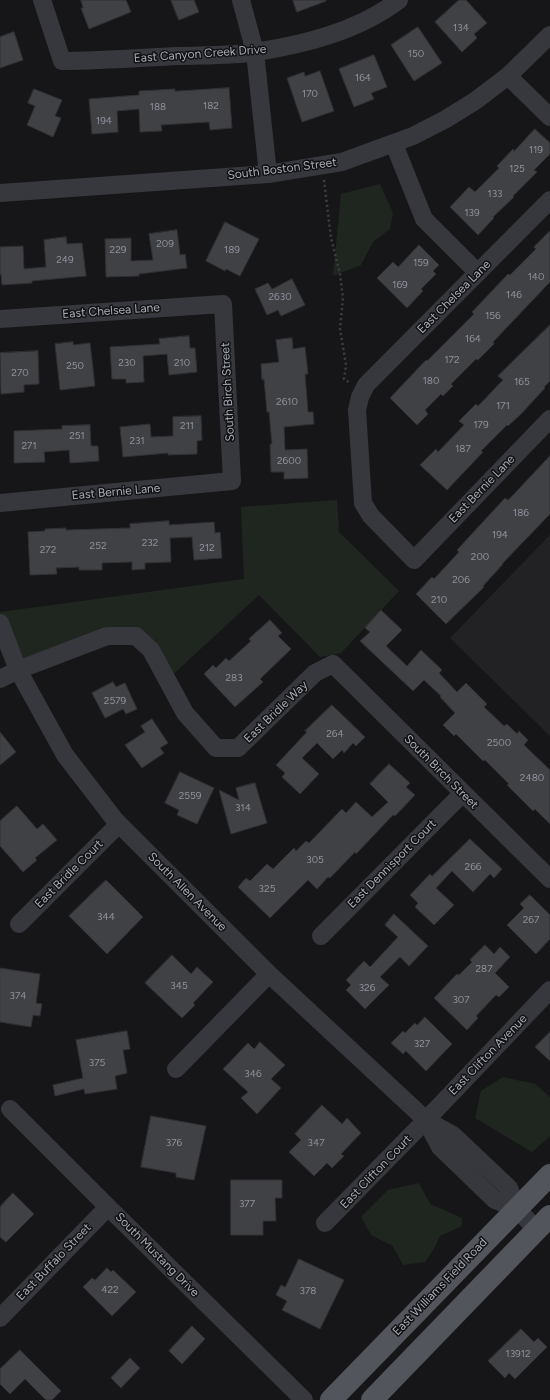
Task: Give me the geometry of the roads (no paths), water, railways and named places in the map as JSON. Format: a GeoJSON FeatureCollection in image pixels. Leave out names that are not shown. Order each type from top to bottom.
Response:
{"type":"FeatureCollection","features":[{"type":"Feature","properties":{"kind":"main road","name":"East Williams Field Road"},"geometry":{"type":"LineString","coordinates":[[331,1400],[550,1175]]}},
{"type":"Feature","properties":{"kind":"main road"},"geometry":{"type":"LineString","coordinates":[[372,1400],[543,1223]]}},
{"type":"Feature","properties":{"kind":"street","name":"East Canyon Creek Drive"},"geometry":{"type":"LineString","coordinates":[[42,0],[62,61],[99,61],[255,52],[299,43],[345,31],[387,9],[399,0]]}},
{"type":"Feature","properties":{"kind":"street"},"geometry":{"type":"LineString","coordinates":[[241,0],[255,52],[268,174]]}},
{"type":"Feature","properties":{"kind":"street","name":"South Boston Street"},"geometry":{"type":"LineString","coordinates":[[0,193],[268,174],[342,162],[394,144],[446,119],[475,101],[508,76],[550,35]]}},
{"type":"Feature","properties":{"kind":"street"},"geometry":{"type":"LineString","coordinates":[[508,76],[550,117]]}},
{"type":"Feature","properties":{"kind":"street"},"geometry":{"type":"LineString","coordinates":[[394,144],[424,219],[478,273]]}},
{"type":"Feature","properties":{"kind":"street","name":"East Chelsea Lane"},"geometry":{"type":"LineString","coordinates":[[414,560],[371,516],[362,502],[357,410],[361,395],[366,385],[550,200]]}},
{"type":"Feature","properties":{"kind":"street","name":"East Chelsea Lane"},"geometry":{"type":"LineString","coordinates":[[0,319],[223,304]]}},
{"type":"Feature","properties":{"kind":"street","name":"South Birch Street"},"geometry":{"type":"LineString","coordinates":[[223,304],[232,481]]}},
{"type":"Feature","properties":{"kind":"street","name":"East Bernie Lane"},"geometry":{"type":"LineString","coordinates":[[414,560],[550,419]]}},
{"type":"Feature","properties":{"kind":"street","name":"East Bernie Lane"},"geometry":{"type":"LineString","coordinates":[[0,503],[232,481]]}},
{"type":"Feature","properties":{"kind":"street","name":"South Allen Avenue"},"geometry":{"type":"LineString","coordinates":[[0,623],[18,670],[65,755],[119,824],[269,974],[426,1120],[453,1135],[509,1188],[517,1209],[543,1223]]}},
{"type":"Feature","properties":{"kind":"street","name":"East Bridle Way"},"geometry":{"type":"LineString","coordinates":[[18,670],[107,636],[136,636],[151,650],[185,713],[216,748],[238,748],[315,673],[333,664]]}},
{"type":"Feature","properties":{"kind":"street","name":"South Birch Street"},"geometry":{"type":"LineString","coordinates":[[333,664],[550,879]]}},
{"type":"Feature","properties":{"kind":"street"},"geometry":{"type":"LineString","coordinates":[[0,679],[18,670]]}},
{"type":"Feature","properties":{"kind":"street","name":"East Dennisport Court"},"geometry":{"type":"LineString","coordinates":[[322,936],[463,793]]}},
{"type":"Feature","properties":{"kind":"street","name":"East Bridle Court"},"geometry":{"type":"LineString","coordinates":[[19,924],[119,824]]}},
{"type":"Feature","properties":{"kind":"street"},"geometry":{"type":"LineString","coordinates":[[176,1069],[269,974]]}},
{"type":"Feature","properties":{"kind":"street","name":"East Clifton Avenue"},"geometry":{"type":"LineString","coordinates":[[426,1120],[550,990]]}},
{"type":"Feature","properties":{"kind":"street","name":"South Mustang Drive"},"geometry":{"type":"LineString","coordinates":[[10,1109],[304,1400]]}},
{"type":"Feature","properties":{"kind":"street","name":"East Clifton Court"},"geometry":{"type":"LineString","coordinates":[[325,1223],[426,1120]]}},
{"type":"Feature","properties":{"kind":"street","name":"East Buffalo Street"},"geometry":{"type":"LineString","coordinates":[[0,1318],[108,1207]]}}]}
